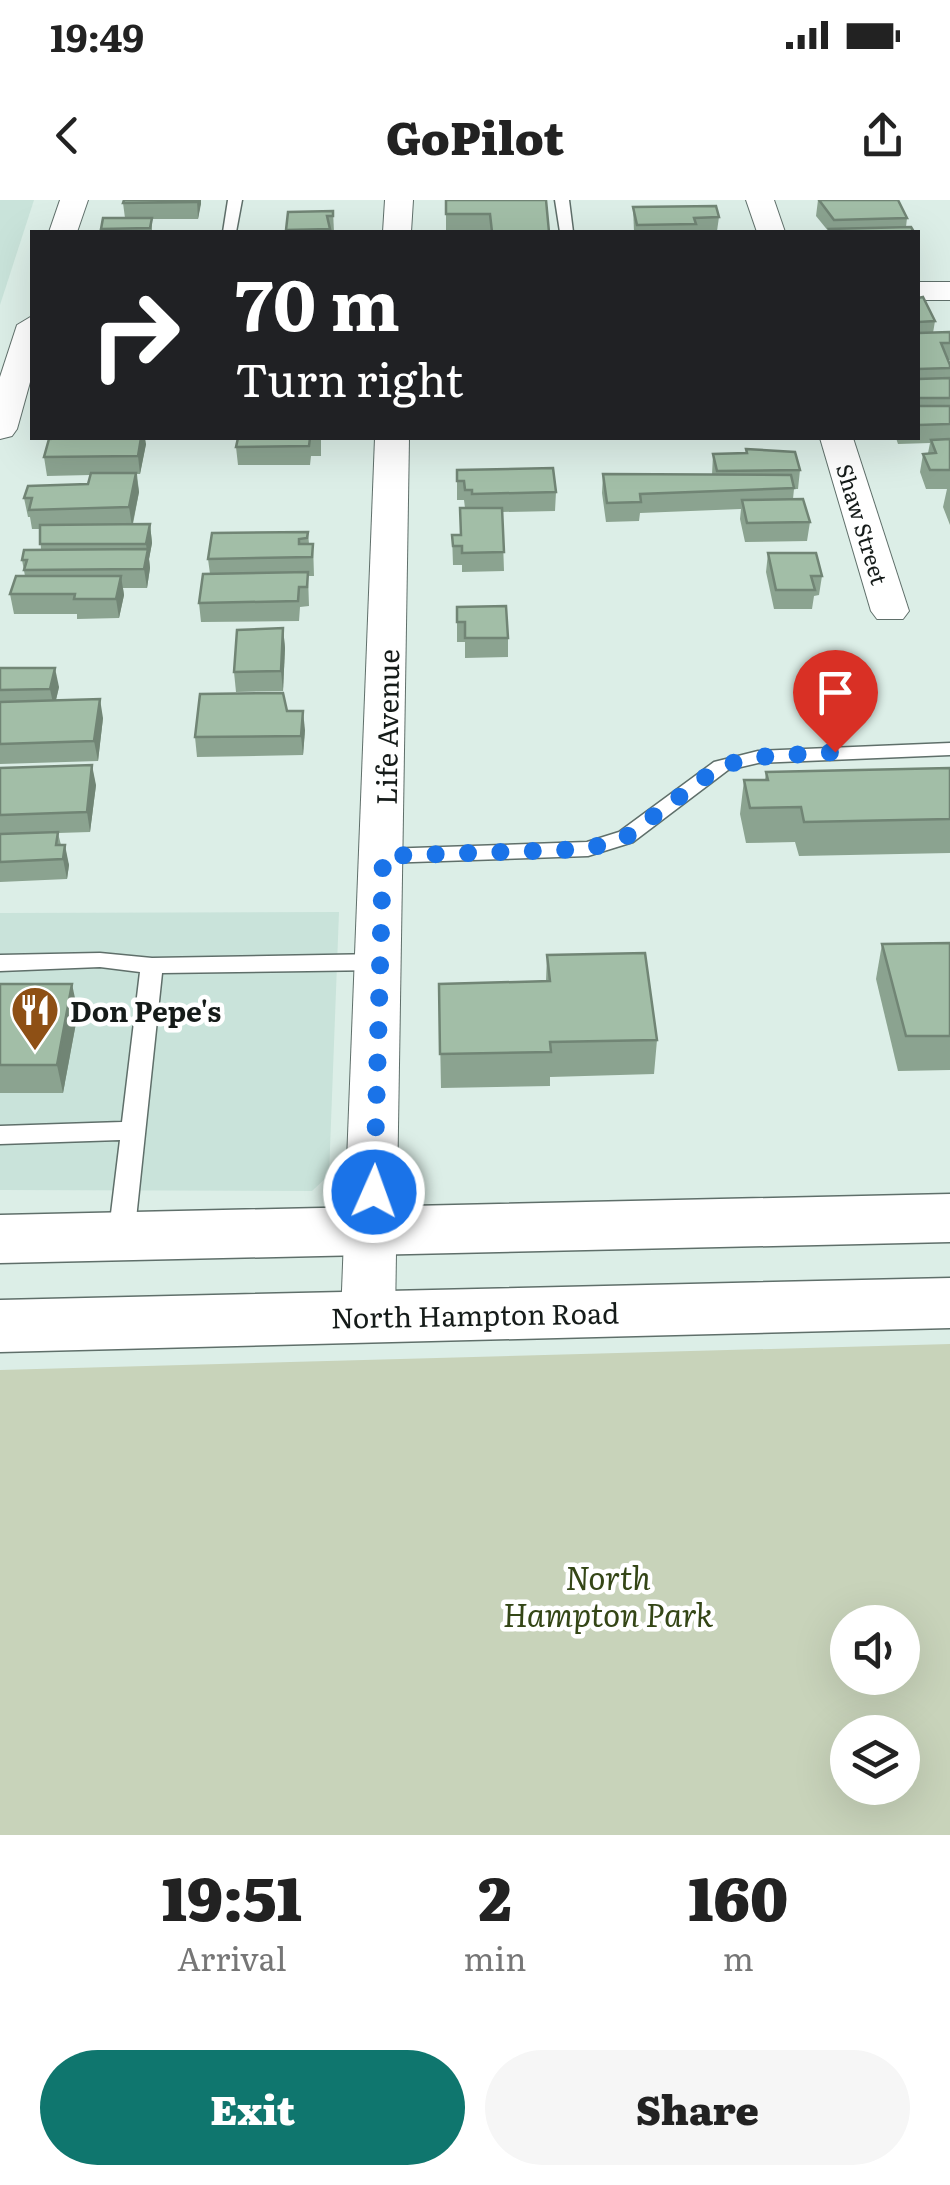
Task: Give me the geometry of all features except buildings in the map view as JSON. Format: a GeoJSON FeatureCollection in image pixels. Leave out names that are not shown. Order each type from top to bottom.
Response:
{"type":"FeatureCollection","features":[{"type":"Feature","properties":{"kind":"main road"},"geometry":{"type":"LineString","coordinates":[[0,1240],[950,1218]]}},
{"type":"Feature","properties":{"kind":"main road","name":"North Hampton Road"},"geometry":{"type":"LineString","coordinates":[[0,1326],[950,1303]]}},
{"type":"Feature","properties":{"kind":"street"},"geometry":{"type":"LineString","coordinates":[[64,230],[74,200]]}},
{"type":"Feature","properties":{"kind":"street"},"geometry":{"type":"LineString","coordinates":[[398,230],[399,200]]}},
{"type":"Feature","properties":{"kind":"street"},"geometry":{"type":"LineString","coordinates":[[760,200],[770,230]]}},
{"type":"Feature","properties":{"kind":"street"},"geometry":{"type":"LineString","coordinates":[[920,291],[950,290]]}},
{"type":"Feature","properties":{"kind":"street"},"geometry":{"type":"LineString","coordinates":[[0,428],[30,331]]}},
{"type":"Feature","properties":{"kind":"street","name":"Life Avenue"},"geometry":{"type":"LineString","coordinates":[[368,1316],[374,1234],[392,440]]}},
{"type":"Feature","properties":{"kind":"street","name":"Shaw Street"},"geometry":{"type":"LineString","coordinates":[[837,440],[890,610]]}},
{"type":"Feature","properties":{"kind":"lane"},"geometry":{"type":"LineString","coordinates":[[230,230],[235,200]]}},
{"type":"Feature","properties":{"kind":"lane"},"geometry":{"type":"LineString","coordinates":[[562,200],[567,230]]}},
{"type":"Feature","properties":{"kind":"lane"},"geometry":{"type":"LineString","coordinates":[[383,856],[588,849],[626,837],[720,766],[758,757],[950,749]]}},
{"type":"Feature","properties":{"kind":"lane"},"geometry":{"type":"LineString","coordinates":[[0,963],[100,960],[152,966],[380,962]]}},
{"type":"Feature","properties":{"kind":"lane"},"geometry":{"type":"LineString","coordinates":[[120,1238],[152,966]]}},
{"type":"Feature","properties":{"kind":"lane"},"geometry":{"type":"LineString","coordinates":[[0,1135],[133,1131]]}},
{"type":"Feature","properties":{"kind":"shaded area"},"geometry":{"type":"Polygon","coordinates":[[[0,200],[34,200],[0,305],[0,200]]]}},
{"type":"Feature","properties":{"kind":"shaded area"},"geometry":{"type":"Polygon","coordinates":[[[339,912],[329,1175],[312,1191],[0,1190],[0,913],[339,912]]]}},
{"type":"Feature","properties":{"kind":"green space","name":"North Hampton Park"},"geometry":{"type":"Polygon","coordinates":[[[950,1344],[950,1835],[0,1835],[0,1370],[950,1344]]]}},
{"type":"Feature","properties":{"kind":"place","name":"Don Pepe's"},"geometry":{"type":"Point","coordinates":[35,1052]}},
{"type":"Feature","properties":{"kind":"route"},"geometry":{"type":"LineString","coordinates":[[374,1192],[383,856],[588,849],[626,837],[720,766],[758,757],[835,752]]}}]}
